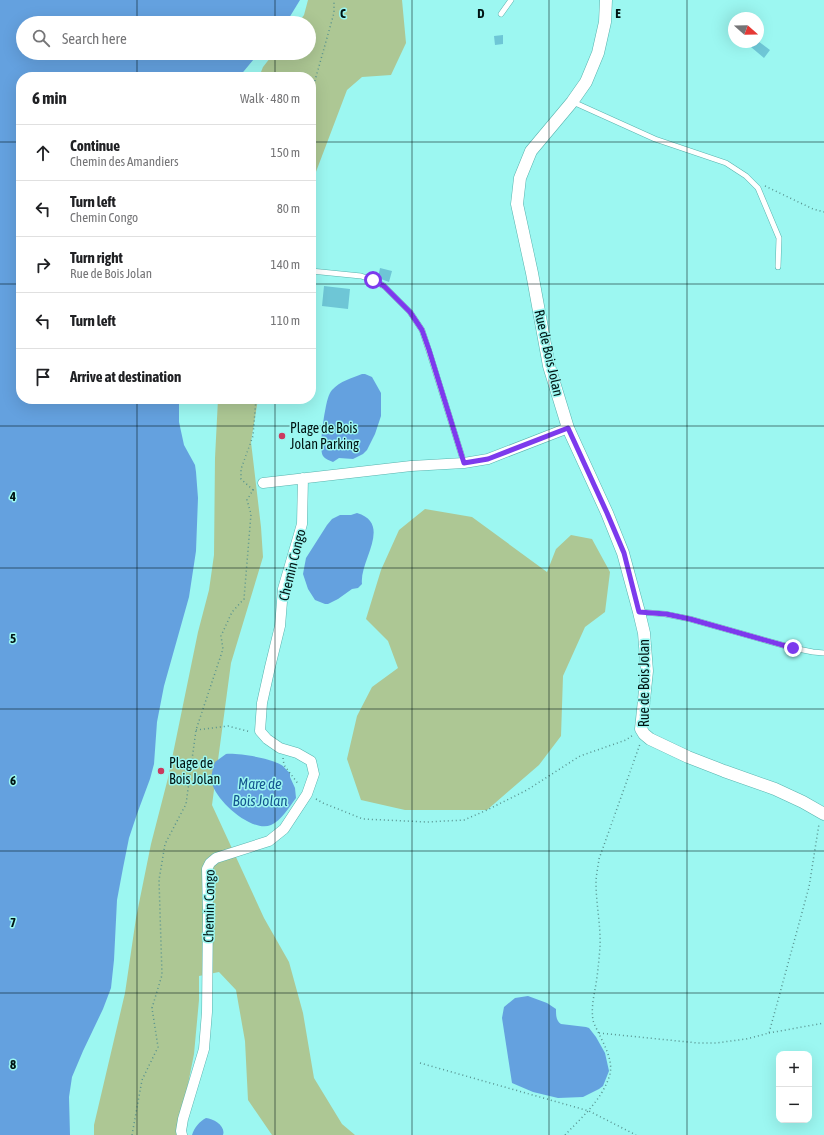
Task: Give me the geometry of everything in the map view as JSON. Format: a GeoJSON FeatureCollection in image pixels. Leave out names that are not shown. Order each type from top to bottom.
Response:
{"type":"FeatureCollection","features":[{"type":"Feature","properties":{"kind":"street","name":"Rue de Bois Jolan"},"geometry":{"type":"LineString","coordinates":[[606,0],[605,22],[598,53],[586,82],[572,102],[531,151],[520,178],[517,204],[532,273],[549,366],[568,428],[624,553],[644,633],[646,671],[642,732],[650,739],[688,757],[775,789],[822,813]]}},
{"type":"Feature","properties":{"kind":"street"},"geometry":{"type":"LineString","coordinates":[[263,483],[411,466],[464,463],[488,459],[568,428]]}},
{"type":"Feature","properties":{"kind":"street","name":"Chemin Congo"},"geometry":{"type":"LineString","coordinates":[[182,1135],[183,1119],[204,1049],[207,1012],[207,869],[210,863],[216,858],[269,841],[284,829],[307,794],[314,774],[311,761],[297,753],[280,748],[267,739],[260,731],[262,703],[280,626],[283,590],[302,524],[303,478]]}},
{"type":"Feature","properties":{"kind":"lane"},"geometry":{"type":"LineString","coordinates":[[502,14],[511,0]]}},
{"type":"Feature","properties":{"kind":"lane"},"geometry":{"type":"LineString","coordinates":[[572,102],[654,139],[726,163],[746,176],[758,188],[779,238],[778,267]]}},
{"type":"Feature","properties":{"kind":"lane"},"geometry":{"type":"LineString","coordinates":[[316,272],[360,276],[373,280],[384,286],[410,312],[422,330],[464,463]]}},
{"type":"Feature","properties":{"kind":"lane"},"geometry":{"type":"LineString","coordinates":[[639,612],[666,614],[690,619],[793,648],[824,653]]}},
{"type":"Feature","properties":{"kind":"path"},"geometry":{"type":"LineString","coordinates":[[316,77],[334,13],[334,0]]}},
{"type":"Feature","properties":{"kind":"path"},"geometry":{"type":"LineString","coordinates":[[766,186],[813,209],[824,212]]}},
{"type":"Feature","properties":{"kind":"path"},"geometry":{"type":"LineString","coordinates":[[132,1135],[142,1080],[158,1047],[152,1008],[162,975],[159,880],[165,844],[186,804],[196,730],[223,649],[221,636],[232,612],[244,599],[251,514],[247,500],[253,490],[241,479],[242,469],[253,436],[256,404]]}},
{"type":"Feature","properties":{"kind":"path"},"geometry":{"type":"LineString","coordinates":[[196,730],[228,726],[251,732],[260,731]]}},
{"type":"Feature","properties":{"kind":"path"},"geometry":{"type":"LineString","coordinates":[[280,748],[284,764],[307,794],[323,803],[363,819],[427,822],[464,820],[527,790],[580,756],[626,740],[642,732]]}},
{"type":"Feature","properties":{"kind":"path"},"geometry":{"type":"LineString","coordinates":[[565,1135],[589,1111],[600,1095],[610,1073],[611,1065],[609,1057],[593,1021],[592,1006],[600,946],[596,883],[597,869],[599,859],[626,787],[642,732]]}},
{"type":"Feature","properties":{"kind":"path"},"geometry":{"type":"LineString","coordinates":[[769,1033],[809,887],[822,813]]}},
{"type":"Feature","properties":{"kind":"path"},"geometry":{"type":"LineString","coordinates":[[599,1033],[698,1043],[716,1043],[746,1040],[769,1033],[824,1023]]}},
{"type":"Feature","properties":{"kind":"path"},"geometry":{"type":"LineString","coordinates":[[420,1063],[589,1111],[636,1135]]}},
{"type":"Feature","properties":{"kind":"green space"},"geometry":{"type":"Polygon","coordinates":[[[308,0],[402,0],[406,43],[391,75],[362,77],[347,90],[316,172],[316,72],[261,72],[268,60],[316,60],[316,16],[303,16],[308,0]]]}},
{"type":"Feature","properties":{"kind":"green space"},"geometry":{"type":"Polygon","coordinates":[[[218,404],[257,404],[251,442],[263,557],[231,663],[212,805],[264,918],[289,962],[303,1013],[314,1078],[342,1124],[355,1135],[272,1135],[248,1100],[245,1041],[236,990],[219,972],[199,976],[199,1000],[194,1054],[178,1135],[94,1135],[94,1125],[125,993],[136,918],[151,844],[168,778],[198,632],[209,590],[214,555],[215,458],[218,404]]]}},
{"type":"Feature","properties":{"kind":"green space"},"geometry":{"type":"Polygon","coordinates":[[[425,509],[472,517],[547,572],[556,549],[571,535],[592,539],[610,572],[605,612],[585,627],[563,676],[561,736],[539,765],[487,810],[405,810],[361,800],[347,759],[357,716],[372,687],[398,668],[388,641],[366,619],[381,570],[399,530],[425,509]]]}},
{"type":"Feature","properties":{"kind":"water"},"geometry":{"type":"Polygon","coordinates":[[[0,0],[300,0],[290,16],[16,16],[16,60],[253,60],[243,72],[16,72],[16,404],[179,404],[179,422],[184,445],[195,465],[198,498],[196,551],[189,597],[164,686],[157,722],[154,764],[129,838],[117,900],[111,988],[72,1077],[69,1097],[70,1135],[0,1135],[0,0]]]}},
{"type":"Feature","properties":{"kind":"water"},"geometry":{"type":"Polygon","coordinates":[[[362,374],[372,377],[381,393],[381,416],[375,434],[367,450],[363,454],[353,459],[339,458],[333,462],[323,456],[321,445],[322,428],[328,398],[331,391],[339,384],[362,374]]]}},
{"type":"Feature","properties":{"kind":"water"},"geometry":{"type":"Polygon","coordinates":[[[357,513],[367,518],[373,526],[374,534],[362,575],[362,584],[358,588],[352,589],[328,604],[315,600],[308,589],[303,574],[306,558],[332,519],[340,515],[351,515],[357,513]]]}},
{"type":"Feature","properties":{"kind":"water","name":"Mare de Bois Jolan"},"geometry":{"type":"Polygon","coordinates":[[[226,754],[247,755],[264,758],[278,763],[290,773],[290,777],[295,788],[296,798],[285,813],[275,823],[263,826],[245,820],[236,814],[220,798],[211,781],[215,762],[226,754]]]}},
{"type":"Feature","properties":{"kind":"water"},"geometry":{"type":"Polygon","coordinates":[[[528,996],[547,1003],[556,1009],[556,1016],[559,1023],[589,1028],[605,1053],[609,1071],[603,1086],[583,1097],[558,1098],[533,1092],[512,1083],[502,1018],[504,1007],[515,998],[528,996]]]}},
{"type":"Feature","properties":{"kind":"water"},"geometry":{"type":"Polygon","coordinates":[[[206,1118],[221,1126],[223,1129],[223,1135],[192,1135],[198,1125],[206,1118]]]}},
{"type":"Feature","properties":{"kind":"building"},"geometry":{"type":"Polygon","coordinates":[[[503,35],[503,44],[495,45],[494,36],[503,35]]]}},
{"type":"Feature","properties":{"kind":"building"},"geometry":{"type":"Polygon","coordinates":[[[764,46],[770,50],[764,58],[752,48],[764,48],[764,46]]]}},
{"type":"Feature","properties":{"kind":"building"},"geometry":{"type":"Polygon","coordinates":[[[380,268],[392,271],[389,282],[378,278],[380,268]]]}},
{"type":"Feature","properties":{"kind":"building"},"geometry":{"type":"Polygon","coordinates":[[[324,286],[350,289],[348,309],[322,306],[324,286]]]}},
{"type":"Feature","properties":{"kind":"place","name":"Plage de Bois Jolan Parking"},"geometry":{"type":"Point","coordinates":[282,436]}},
{"type":"Feature","properties":{"kind":"place","name":"Plage de Bois Jolan"},"geometry":{"type":"Point","coordinates":[161,771]}},
{"type":"Feature","properties":{"kind":"route"},"geometry":{"type":"LineString","coordinates":[[373,280],[384,286],[410,312],[422,330],[464,463],[488,459],[568,428],[624,553],[639,612],[666,614],[690,619],[793,648]]}}]}
